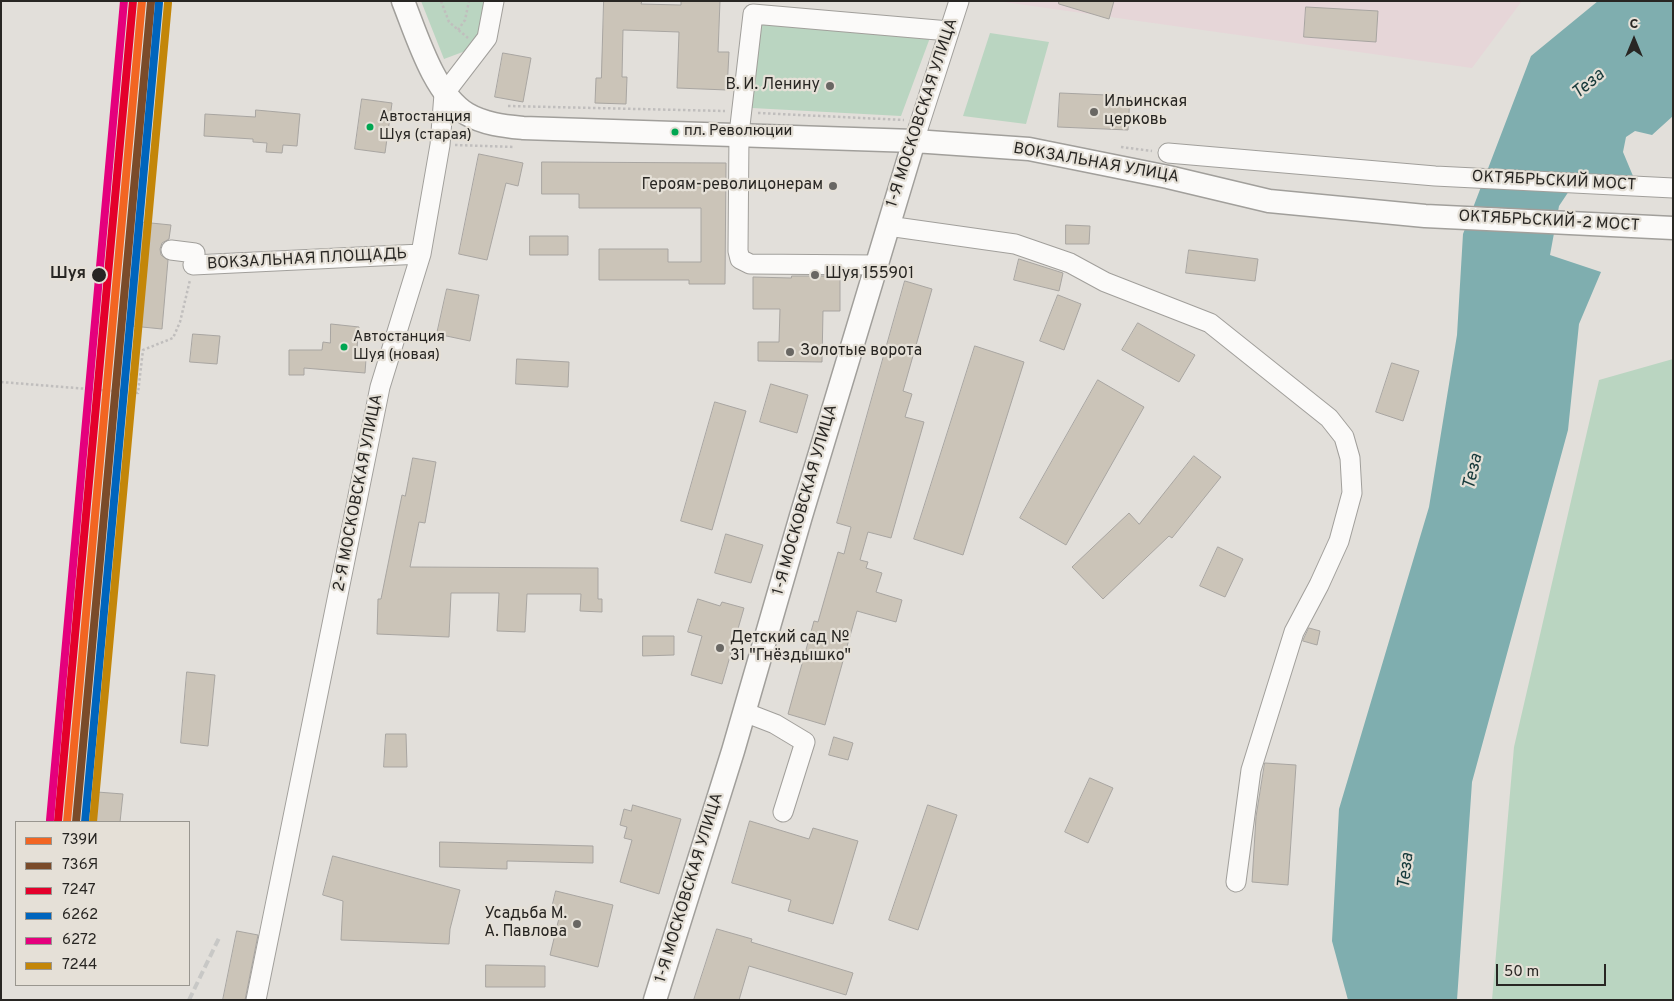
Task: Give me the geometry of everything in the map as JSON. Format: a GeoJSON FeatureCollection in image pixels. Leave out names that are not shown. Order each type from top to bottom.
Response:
{"type":"FeatureCollection","features":[{"type":"Feature","properties":{"kind":"main road"},"geometry":{"type":"LineString","coordinates":[[403,1],[444,94]]}},
{"type":"Feature","properties":{"kind":"main road","name":"ВОКЗАЛЬНАЯ УЛИЦА"},"geometry":{"type":"LineString","coordinates":[[444,94],[466,114],[489,124],[523,128],[739,134],[917,131],[1168,176],[1269,201],[1425,216]]}},
{"type":"Feature","properties":{"kind":"main road","name":"1-Я МОСКОВСКАЯ УЛИЦА"},"geometry":{"type":"LineString","coordinates":[[655,1000],[744,712],[917,131]]}},
{"type":"Feature","properties":{"kind":"main road","name":"ОКТЯБРЬСКИЙ-2 МОСТ"},"geometry":{"type":"LineString","coordinates":[[1425,216],[1665,228]]}},
{"type":"Feature","properties":{"kind":"street"},"geometry":{"type":"LineString","coordinates":[[444,94],[487,38],[494,1]]}},
{"type":"Feature","properties":{"kind":"street","name":"1-Я МОСКОВСКАЯ УЛИЦА"},"geometry":{"type":"LineString","coordinates":[[917,131],[959,1]]}},
{"type":"Feature","properties":{"kind":"street"},"geometry":{"type":"LineString","coordinates":[[876,265],[750,264],[743,262],[738,251],[739,134],[753,14],[949,31]]}},
{"type":"Feature","properties":{"kind":"street","name":"2-Я МОСКОВСКАЯ УЛИЦА"},"geometry":{"type":"LineString","coordinates":[[256,1000],[380,387],[421,254],[440,145],[444,94]]}},
{"type":"Feature","properties":{"kind":"street","name":"ОКТЯБРЬСКИЙ МОСТ"},"geometry":{"type":"LineString","coordinates":[[1168,153],[1435,176],[1673,188]]}},
{"type":"Feature","properties":{"kind":"street"},"geometry":{"type":"LineString","coordinates":[[888,226],[1015,244],[1070,263],[1105,282],[1210,323],[1329,418],[1344,437],[1352,476],[1352,493],[1346,520],[1319,585],[1294,632],[1251,770],[1236,882]]}},
{"type":"Feature","properties":{"kind":"street"},"geometry":{"type":"LineString","coordinates":[[171,250],[195,253],[193,265]]}},
{"type":"Feature","properties":{"kind":"street","name":"ВОКЗАЛЬНАЯ ПЛОЩАДЬ"},"geometry":{"type":"LineString","coordinates":[[193,265],[421,254]]}},
{"type":"Feature","properties":{"kind":"street"},"geometry":{"type":"LineString","coordinates":[[744,712],[774,724],[804,742],[783,812]]}},
{"type":"Feature","properties":{"kind":"path"},"geometry":{"type":"LineString","coordinates":[[441,1],[449,22],[469,39],[476,53]]}},
{"type":"Feature","properties":{"kind":"path"},"geometry":{"type":"LineString","coordinates":[[458,30],[465,20],[469,1]]}},
{"type":"Feature","properties":{"kind":"path"},"geometry":{"type":"LineString","coordinates":[[506,106],[742,112],[917,131]]}},
{"type":"Feature","properties":{"kind":"path"},"geometry":{"type":"LineString","coordinates":[[1,382],[138,393],[142,350],[173,338],[180,322],[193,265]]}},
{"type":"Feature","properties":{"kind":"shaded area"},"geometry":{"type":"Polygon","coordinates":[[[997,1],[1522,1],[1472,68],[997,1]]]}},
{"type":"Feature","properties":{"kind":"green space"},"geometry":{"type":"Polygon","coordinates":[[[421,1],[486,1],[476,47],[444,59],[421,1]]]}},
{"type":"Feature","properties":{"kind":"green space"},"geometry":{"type":"Polygon","coordinates":[[[758,23],[931,35],[901,116],[752,108],[758,23]]]}},
{"type":"Feature","properties":{"kind":"green space"},"geometry":{"type":"Polygon","coordinates":[[[990,33],[1049,42],[1026,124],[963,116],[990,33]]]}},
{"type":"Feature","properties":{"kind":"green space"},"geometry":{"type":"Polygon","coordinates":[[[1673,359],[1673,1000],[1492,1000],[1514,747],[1599,380],[1673,359]]]}},
{"type":"Feature","properties":{"kind":"water","name":"Теза"},"geometry":{"type":"Polygon","coordinates":[[[1598,1],[1673,1],[1673,116],[1652,135],[1635,131],[1626,137],[1623,152],[1633,176],[1579,176],[1559,206],[1550,255],[1601,272],[1579,324],[1568,430],[1472,782],[1457,1000],[1348,1000],[1332,941],[1339,809],[1429,507],[1457,335],[1463,234],[1531,56],[1598,1]]]}},
{"type":"Feature","properties":{"kind":"building"},"geometry":{"type":"Polygon","coordinates":[[[604,1],[642,1],[641,4],[681,5],[681,1],[720,1],[718,52],[729,52],[727,90],[677,88],[679,32],[623,30],[622,77],[627,77],[626,104],[595,103],[596,78],[601,78],[604,1]]]}},
{"type":"Feature","properties":{"kind":"building"},"geometry":{"type":"Polygon","coordinates":[[[1059,1],[1114,1],[1109,19],[1059,4],[1059,1]]]}},
{"type":"Feature","properties":{"kind":"building"},"geometry":{"type":"Polygon","coordinates":[[[1306,7],[1378,11],[1376,42],[1304,37],[1306,7]]]}},
{"type":"Feature","properties":{"kind":"building"},"geometry":{"type":"Polygon","coordinates":[[[503,53],[531,58],[523,102],[495,97],[503,53]]]}},
{"type":"Feature","properties":{"kind":"building","name":"Ильинская церковь"},"geometry":{"type":"Polygon","coordinates":[[[1060,93],[1130,96],[1128,130],[1058,127],[1060,93]]]}},
{"type":"Feature","properties":{"kind":"building"},"geometry":{"type":"Polygon","coordinates":[[[362,99],[392,103],[385,153],[355,149],[362,99]]]}},
{"type":"Feature","properties":{"kind":"building"},"geometry":{"type":"Polygon","coordinates":[[[256,110],[300,114],[297,146],[283,145],[282,153],[266,152],[267,143],[253,142],[253,139],[204,136],[205,114],[255,117],[256,110]]]}},
{"type":"Feature","properties":{"kind":"building"},"geometry":{"type":"Polygon","coordinates":[[[479,154],[523,163],[518,186],[506,183],[487,260],[459,254],[479,154]]]}},
{"type":"Feature","properties":{"kind":"building"},"geometry":{"type":"Polygon","coordinates":[[[542,162],[726,163],[725,284],[689,284],[689,280],[599,280],[599,249],[668,249],[668,262],[701,262],[701,208],[579,208],[579,194],[542,194],[542,162]]]}},
{"type":"Feature","properties":{"kind":"building"},"geometry":{"type":"Polygon","coordinates":[[[141,222],[171,225],[169,239],[162,243],[160,249],[161,255],[168,260],[162,329],[132,326],[141,222]]]}},
{"type":"Feature","properties":{"kind":"building"},"geometry":{"type":"Polygon","coordinates":[[[1066,225],[1090,226],[1089,244],[1066,244],[1066,225]]]}},
{"type":"Feature","properties":{"kind":"building"},"geometry":{"type":"Polygon","coordinates":[[[530,236],[568,236],[568,255],[530,255],[530,236]]]}},
{"type":"Feature","properties":{"kind":"building"},"geometry":{"type":"Polygon","coordinates":[[[1189,250],[1258,259],[1255,281],[1186,273],[1189,250]]]}},
{"type":"Feature","properties":{"kind":"building"},"geometry":{"type":"Polygon","coordinates":[[[1019,259],[1063,273],[1059,291],[1014,280],[1019,259]]]}},
{"type":"Feature","properties":{"kind":"building"},"geometry":{"type":"Polygon","coordinates":[[[792,276],[840,276],[840,311],[823,311],[822,362],[758,361],[758,342],[779,342],[780,309],[753,309],[753,277],[791,278],[792,276]]]}},
{"type":"Feature","properties":{"kind":"building"},"geometry":{"type":"Polygon","coordinates":[[[905,281],[932,289],[903,391],[912,394],[905,417],[924,422],[891,538],[868,532],[860,560],[868,562],[866,568],[882,573],[876,592],[902,600],[896,622],[857,611],[825,725],[788,714],[814,621],[818,622],[838,552],[844,554],[851,527],[837,523],[905,281]]]}},
{"type":"Feature","properties":{"kind":"building"},"geometry":{"type":"Polygon","coordinates":[[[447,289],[479,295],[470,341],[437,334],[447,289]]]}},
{"type":"Feature","properties":{"kind":"building"},"geometry":{"type":"Polygon","coordinates":[[[1058,295],[1081,304],[1064,350],[1040,341],[1058,295]]]}},
{"type":"Feature","properties":{"kind":"building"},"geometry":{"type":"Polygon","coordinates":[[[1138,323],[1195,355],[1179,382],[1122,350],[1138,323]]]}},
{"type":"Feature","properties":{"kind":"building"},"geometry":{"type":"Polygon","coordinates":[[[331,324],[359,327],[356,358],[366,359],[365,373],[304,368],[304,375],[289,375],[289,350],[322,350],[323,342],[330,343],[331,324]]]}},
{"type":"Feature","properties":{"kind":"building"},"geometry":{"type":"Polygon","coordinates":[[[193,334],[220,336],[217,364],[190,362],[193,334]]]}},
{"type":"Feature","properties":{"kind":"building"},"geometry":{"type":"Polygon","coordinates":[[[975,346],[1024,362],[963,555],[914,539],[975,346]]]}},
{"type":"Feature","properties":{"kind":"building"},"geometry":{"type":"Polygon","coordinates":[[[517,359],[569,362],[568,387],[516,384],[517,359]]]}},
{"type":"Feature","properties":{"kind":"building"},"geometry":{"type":"Polygon","coordinates":[[[1392,363],[1419,371],[1403,421],[1376,412],[1392,363]]]}},
{"type":"Feature","properties":{"kind":"building"},"geometry":{"type":"Polygon","coordinates":[[[1098,380],[1144,407],[1066,545],[1020,518],[1098,380]]]}},
{"type":"Feature","properties":{"kind":"building"},"geometry":{"type":"Polygon","coordinates":[[[771,384],[808,395],[797,433],[760,422],[771,384]]]}},
{"type":"Feature","properties":{"kind":"building"},"geometry":{"type":"Polygon","coordinates":[[[715,402],[746,411],[712,530],[681,521],[715,402]]]}},
{"type":"Feature","properties":{"kind":"building"},"geometry":{"type":"Polygon","coordinates":[[[1194,456],[1221,477],[1172,538],[1169,536],[1103,599],[1072,567],[1129,513],[1139,524],[1194,456]]]}},
{"type":"Feature","properties":{"kind":"building"},"geometry":{"type":"Polygon","coordinates":[[[413,458],[436,462],[425,523],[419,522],[410,567],[598,568],[598,599],[602,599],[602,612],[580,611],[581,594],[527,594],[525,632],[497,631],[499,593],[451,593],[449,637],[377,634],[378,599],[381,599],[402,495],[405,496],[413,458]]]}},
{"type":"Feature","properties":{"kind":"building"},"geometry":{"type":"Polygon","coordinates":[[[726,534],[763,545],[751,583],[715,573],[726,534]]]}},
{"type":"Feature","properties":{"kind":"building"},"geometry":{"type":"Polygon","coordinates":[[[1218,547],[1243,559],[1225,597],[1200,586],[1218,547]]]}},
{"type":"Feature","properties":{"kind":"building","name":"Детский сад № 31 \"Гнёздышко\""},"geometry":{"type":"Polygon","coordinates":[[[698,599],[720,606],[722,602],[744,608],[722,684],[691,675],[702,636],[688,632],[698,599]]]}},
{"type":"Feature","properties":{"kind":"building"},"geometry":{"type":"Polygon","coordinates":[[[1309,628],[1320,631],[1317,645],[1303,641],[1309,628]]]}},
{"type":"Feature","properties":{"kind":"building"},"geometry":{"type":"Polygon","coordinates":[[[643,636],[674,636],[674,655],[643,656],[643,636]]]}},
{"type":"Feature","properties":{"kind":"building"},"geometry":{"type":"Polygon","coordinates":[[[187,672],[215,675],[208,746],[181,743],[187,672]]]}},
{"type":"Feature","properties":{"kind":"building"},"geometry":{"type":"Polygon","coordinates":[[[386,734],[406,734],[407,767],[384,767],[386,734]]]}},
{"type":"Feature","properties":{"kind":"building"},"geometry":{"type":"Polygon","coordinates":[[[834,737],[853,743],[848,760],[829,755],[834,737]]]}},
{"type":"Feature","properties":{"kind":"building"},"geometry":{"type":"Polygon","coordinates":[[[1265,763],[1296,765],[1288,885],[1252,882],[1256,817],[1265,763]]]}},
{"type":"Feature","properties":{"kind":"building"},"geometry":{"type":"Polygon","coordinates":[[[1090,778],[1113,788],[1088,843],[1065,832],[1090,778]]]}},
{"type":"Feature","properties":{"kind":"building"},"geometry":{"type":"Polygon","coordinates":[[[97,792],[123,794],[120,821],[94,821],[97,792]]]}},
{"type":"Feature","properties":{"kind":"building"},"geometry":{"type":"Polygon","coordinates":[[[633,805],[681,819],[659,894],[620,882],[632,840],[624,838],[627,827],[620,825],[624,809],[631,811],[633,805]]]}},
{"type":"Feature","properties":{"kind":"building"},"geometry":{"type":"Polygon","coordinates":[[[928,805],[957,815],[918,930],[889,920],[928,805]]]}},
{"type":"Feature","properties":{"kind":"building"},"geometry":{"type":"Polygon","coordinates":[[[750,821],[809,839],[813,828],[858,841],[833,924],[788,911],[791,900],[732,883],[750,821]]]}},
{"type":"Feature","properties":{"kind":"building"},"geometry":{"type":"Polygon","coordinates":[[[440,842],[593,846],[593,863],[507,861],[507,869],[440,867],[440,842]]]}},
{"type":"Feature","properties":{"kind":"building"},"geometry":{"type":"Polygon","coordinates":[[[333,856],[460,890],[450,929],[449,944],[341,940],[343,901],[323,895],[333,856]]]}},
{"type":"Feature","properties":{"kind":"building"},"geometry":{"type":"Polygon","coordinates":[[[556,891],[613,905],[598,967],[550,955],[560,914],[551,912],[556,891]]]}},
{"type":"Feature","properties":{"kind":"building"},"geometry":{"type":"Polygon","coordinates":[[[717,929],[752,939],[751,942],[853,973],[846,995],[749,966],[739,1000],[694,1000],[717,929]]]}},
{"type":"Feature","properties":{"kind":"building"},"geometry":{"type":"Polygon","coordinates":[[[237,931],[258,935],[245,1000],[223,1000],[237,931]]]}},
{"type":"Feature","properties":{"kind":"building"},"geometry":{"type":"Polygon","coordinates":[[[486,965],[545,966],[545,987],[486,987],[486,965]]]}},
{"type":"Feature","properties":{"kind":"railway"},"geometry":{"type":"LineString","coordinates":[[189,1000],[219,938]]}},
{"type":"Feature","properties":{"kind":"transit line","name":"6272"},"geometry":{"type":"LineString","coordinates":[[50,820],[124,1]]}},
{"type":"Feature","properties":{"kind":"transit line","name":"7247"},"geometry":{"type":"LineString","coordinates":[[58,821],[133,1]]}},
{"type":"Feature","properties":{"kind":"transit line","name":"739И"},"geometry":{"type":"LineString","coordinates":[[67,821],[142,1]]}},
{"type":"Feature","properties":{"kind":"transit line","name":"736Я"},"geometry":{"type":"LineString","coordinates":[[76,821],[151,2]]}},
{"type":"Feature","properties":{"kind":"transit line","name":"6262"},"geometry":{"type":"LineString","coordinates":[[85,821],[159,3]]}},
{"type":"Feature","properties":{"kind":"transit line","name":"7244"},"geometry":{"type":"LineString","coordinates":[[93,821],[168,3]]}},
{"type":"Feature","properties":{"kind":"place","name":"В. И. Ленину"},"geometry":{"type":"Point","coordinates":[830,86]}},
{"type":"Feature","properties":{"kind":"place","name":"Ильинская церковь"},"geometry":{"type":"Point","coordinates":[1094,112]}},
{"type":"Feature","properties":{"kind":"place","name":"Автостанция Шуя (старая)"},"geometry":{"type":"Point","coordinates":[370,127]}},
{"type":"Feature","properties":{"kind":"place","name":"пл. Революции"},"geometry":{"type":"Point","coordinates":[675,132]}},
{"type":"Feature","properties":{"kind":"place","name":"Героям-револицонерам"},"geometry":{"type":"Point","coordinates":[833,186]}},
{"type":"Feature","properties":{"kind":"place","name":"Шуя"},"geometry":{"type":"Point","coordinates":[99,275]}},
{"type":"Feature","properties":{"kind":"place","name":"Шуя 155901"},"geometry":{"type":"Point","coordinates":[815,275]}},
{"type":"Feature","properties":{"kind":"place","name":"Автостанция Шуя (новая)"},"geometry":{"type":"Point","coordinates":[344,347]}},
{"type":"Feature","properties":{"kind":"place","name":"Золотые ворота"},"geometry":{"type":"Point","coordinates":[790,352]}},
{"type":"Feature","properties":{"kind":"place","name":"Детский сад № 31 \"Гнёздышко\""},"geometry":{"type":"Point","coordinates":[720,648]}},
{"type":"Feature","properties":{"kind":"place","name":"Усадьба М. А. Павлова"},"geometry":{"type":"Point","coordinates":[577,924]}}]}
